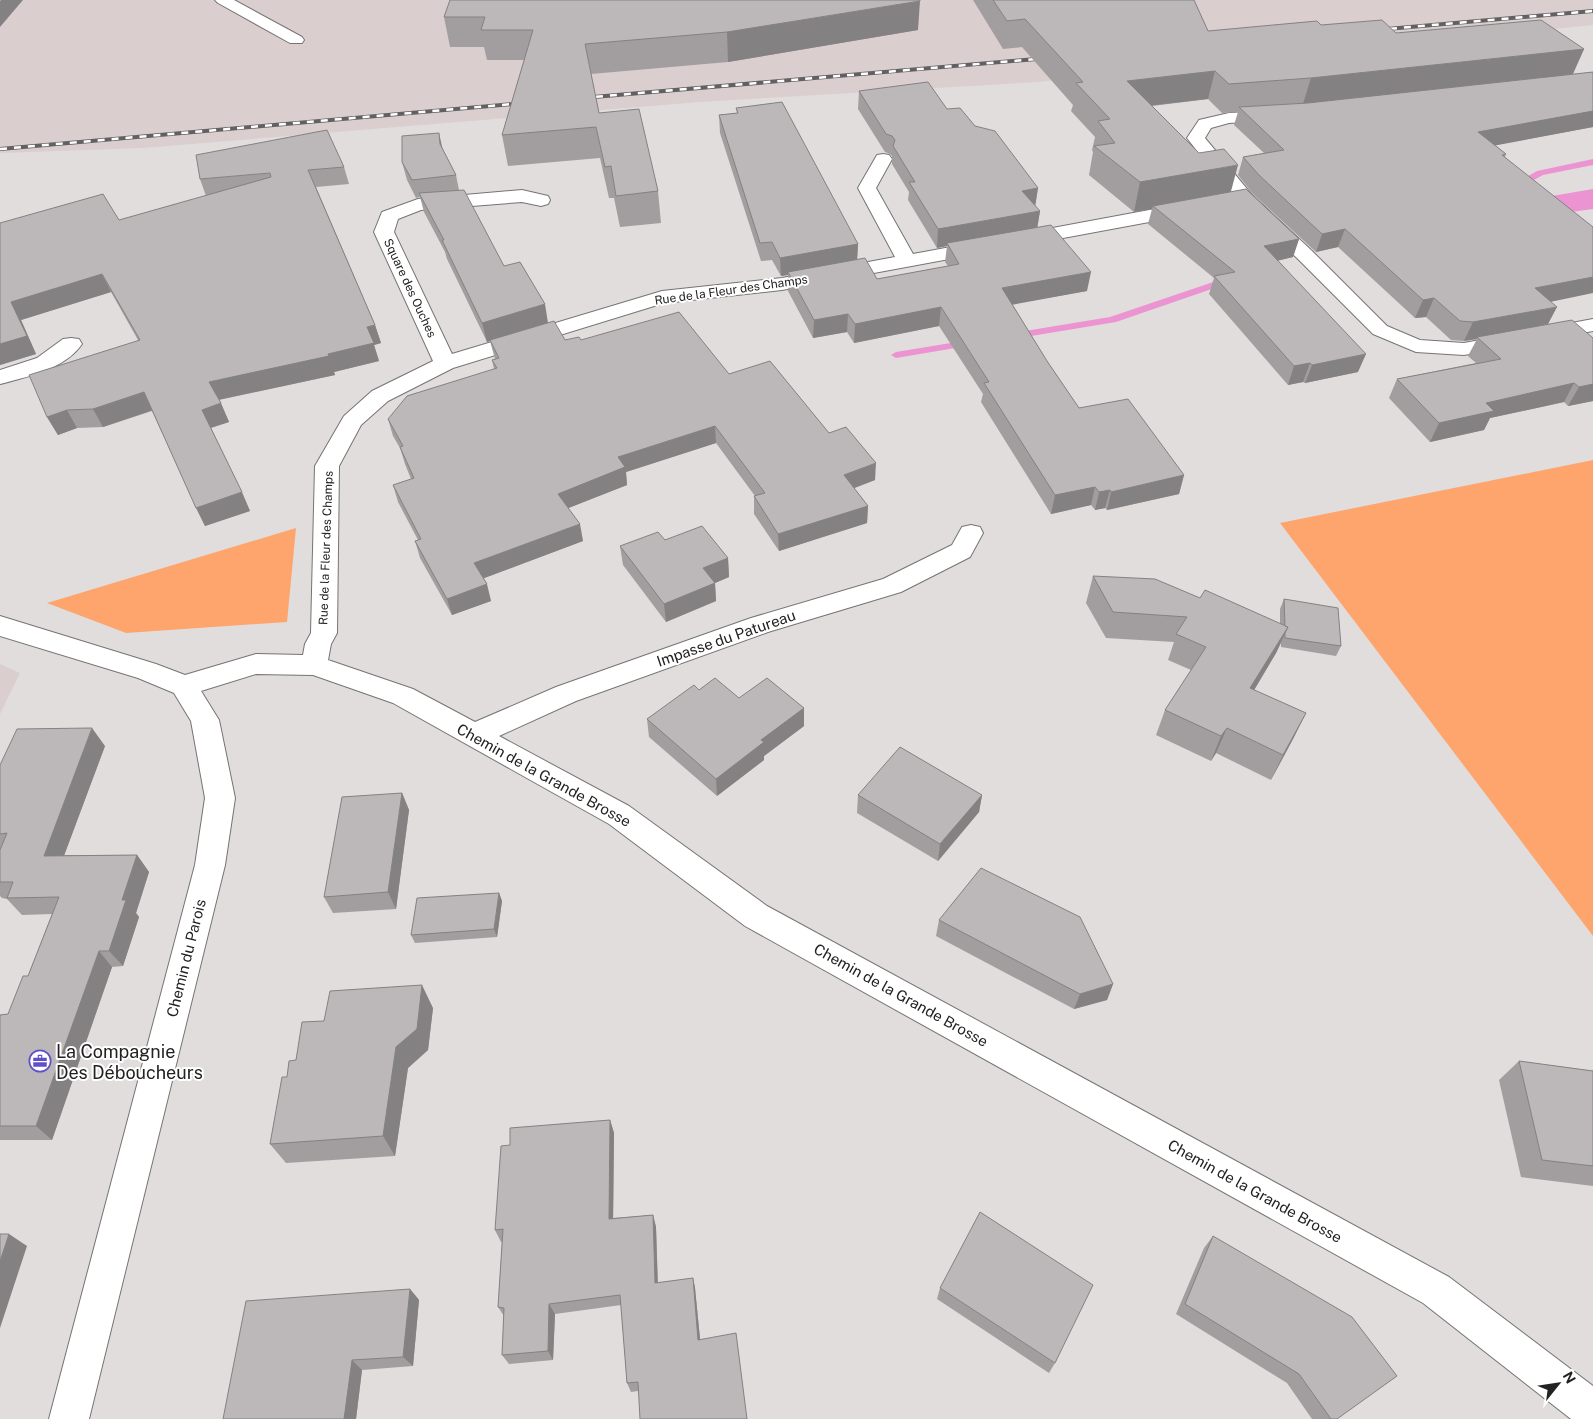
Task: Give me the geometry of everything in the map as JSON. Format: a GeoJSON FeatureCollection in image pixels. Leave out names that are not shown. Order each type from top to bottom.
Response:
{"type":"FeatureCollection","features":[{"type":"Feature","properties":{"kind":"street"},"geometry":{"type":"LineString","coordinates":[[223,0],[296,40]]}},
{"type":"Feature","properties":{"kind":"street"},"geometry":{"type":"LineString","coordinates":[[1293,114],[1229,118],[1205,124],[1196,138],[1226,202],[1304,254],[1380,330],[1416,346],[1464,349],[1593,325]]}},
{"type":"Feature","properties":{"kind":"street"},"geometry":{"type":"LineString","coordinates":[[883,159],[866,188],[907,260]]}},
{"type":"Feature","properties":{"kind":"street","name":"Square des Ouches"},"geometry":{"type":"LineString","coordinates":[[445,363],[384,232],[389,216],[418,205],[522,196],[541,200]]}},
{"type":"Feature","properties":{"kind":"street","name":"Rue de la Fleur des Champs"},"geometry":{"type":"LineString","coordinates":[[314,665],[318,644],[324,633],[327,466],[352,421],[380,396],[445,363],[662,297],[782,284],[1226,202]]}},
{"type":"Feature","properties":{"kind":"street"},"geometry":{"type":"LineString","coordinates":[[0,377],[45,363],[71,344]]}},
{"type":"Feature","properties":{"kind":"street","name":"Impasse du Patureau"},"geometry":{"type":"LineString","coordinates":[[473,735],[566,694],[760,624],[892,586],[960,551],[971,532]]}},
{"type":"Feature","properties":{"kind":"street"},"geometry":{"type":"LineString","coordinates":[[0,626],[147,671],[184,686]]}},
{"type":"Feature","properties":{"kind":"street","name":"Chemin de la Grande Brosse"},"geometry":{"type":"LineString","coordinates":[[184,686],[256,664],[314,665],[403,696],[619,815],[756,916],[1436,1290],[1593,1411]]}},
{"type":"Feature","properties":{"kind":"street","name":"Chemin du Parois"},"geometry":{"type":"LineString","coordinates":[[69,1419],[211,856],[220,798],[205,720],[184,686]]}},
{"type":"Feature","properties":{"kind":"shaded area"},"geometry":{"type":"Polygon","coordinates":[[[0,0],[1593,0],[1593,25],[1037,82],[700,102],[143,148],[0,153],[0,0]]]}},
{"type":"Feature","properties":{"kind":"shaded area"},"geometry":{"type":"Polygon","coordinates":[[[1593,189],[1593,209],[1563,213],[1552,196],[1593,189]]]}},
{"type":"Feature","properties":{"kind":"shaded area"},"geometry":{"type":"Polygon","coordinates":[[[1593,460],[1593,936],[1280,523],[1593,460]]]}},
{"type":"Feature","properties":{"kind":"shaded area"},"geometry":{"type":"Polygon","coordinates":[[[296,528],[287,622],[126,633],[47,603],[296,528]]]}},
{"type":"Feature","properties":{"kind":"shaded area"},"geometry":{"type":"Polygon","coordinates":[[[0,664],[20,673],[0,714],[0,664]]]}},
{"type":"Feature","properties":{"kind":"building"},"geometry":{"type":"Polygon","coordinates":[[[450,0],[920,1],[727,32],[585,44],[599,113],[639,109],[658,191],[616,196],[611,166],[605,167],[596,127],[502,135],[533,30],[481,30],[485,17],[444,17],[450,0]]]}},
{"type":"Feature","properties":{"kind":"building"},"geometry":{"type":"Polygon","coordinates":[[[993,0],[1194,0],[1208,31],[1317,21],[1321,25],[1382,20],[1396,33],[1541,20],[1584,49],[1311,78],[1229,84],[1215,71],[1127,81],[1199,153],[1224,149],[1238,165],[1140,182],[1094,146],[1115,143],[1098,121],[1110,119],[1076,83],[1083,82],[1025,19],[1007,21],[993,0]]]}},
{"type":"Feature","properties":{"kind":"building"},"geometry":{"type":"Polygon","coordinates":[[[1593,72],[1593,111],[1478,132],[1506,154],[1502,155],[1593,227],[1593,277],[1535,288],[1557,307],[1473,322],[1460,321],[1434,298],[1423,300],[1345,229],[1322,234],[1259,175],[1243,157],[1284,150],[1239,107],[1308,103],[1593,72]]]}},
{"type":"Feature","properties":{"kind":"building"},"geometry":{"type":"Polygon","coordinates":[[[928,82],[947,109],[960,108],[975,126],[995,131],[1038,188],[1022,191],[1040,211],[938,229],[909,182],[915,182],[893,146],[895,140],[892,136],[886,134],[859,91],[928,82]]]}},
{"type":"Feature","properties":{"kind":"building"},"geometry":{"type":"Polygon","coordinates":[[[782,102],[858,244],[780,258],[772,242],[760,243],[719,115],[738,113],[736,108],[782,102]]]}},
{"type":"Feature","properties":{"kind":"building"},"geometry":{"type":"Polygon","coordinates":[[[327,130],[344,167],[308,170],[375,325],[367,327],[374,343],[328,354],[329,356],[209,382],[221,403],[202,410],[242,492],[196,508],[144,392],[93,409],[67,410],[47,417],[29,375],[140,340],[102,274],[11,302],[27,336],[0,344],[0,223],[103,194],[119,220],[271,177],[270,173],[200,179],[196,155],[327,130]]]}},
{"type":"Feature","properties":{"kind":"building"},"geometry":{"type":"Polygon","coordinates":[[[439,133],[440,144],[456,175],[412,180],[402,162],[402,136],[439,133]]]}},
{"type":"Feature","properties":{"kind":"building"},"geometry":{"type":"Polygon","coordinates":[[[1246,189],[1299,239],[1264,246],[1366,354],[1312,365],[1310,363],[1294,366],[1214,276],[1235,272],[1153,206],[1246,189]]]}},
{"type":"Feature","properties":{"kind":"building"},"geometry":{"type":"Polygon","coordinates":[[[464,190],[504,266],[520,262],[545,304],[482,323],[442,240],[444,240],[419,193],[464,190]]]}},
{"type":"Feature","properties":{"kind":"building"},"geometry":{"type":"Polygon","coordinates":[[[1051,225],[1091,272],[1002,288],[1047,361],[1079,408],[1128,399],[1184,475],[1111,492],[1110,490],[1099,492],[1095,487],[1055,495],[984,383],[989,382],[941,307],[855,324],[848,314],[814,320],[788,272],[865,258],[877,279],[959,264],[947,243],[1051,225]]]}},
{"type":"Feature","properties":{"kind":"building"},"geometry":{"type":"Polygon","coordinates":[[[679,312],[729,374],[770,361],[829,433],[846,427],[876,463],[844,475],[868,506],[778,534],[754,496],[765,493],[715,426],[618,457],[625,467],[558,494],[580,524],[474,563],[487,584],[447,599],[415,541],[421,539],[393,485],[414,478],[400,447],[403,446],[388,419],[407,396],[497,368],[492,360],[499,358],[490,340],[554,321],[565,340],[579,337],[581,340],[679,312]]]}},
{"type":"Feature","properties":{"kind":"building"},"geometry":{"type":"Polygon","coordinates":[[[1572,320],[1593,338],[1593,384],[1579,387],[1574,383],[1486,403],[1494,411],[1439,423],[1397,379],[1501,359],[1477,337],[1572,320]]]}},
{"type":"Feature","properties":{"kind":"building"},"geometry":{"type":"Polygon","coordinates":[[[702,526],[728,558],[703,568],[715,583],[664,604],[620,546],[658,532],[665,540],[702,526]]]}},
{"type":"Feature","properties":{"kind":"building"},"geometry":{"type":"Polygon","coordinates":[[[1093,576],[1155,579],[1200,598],[1205,590],[1288,627],[1250,688],[1306,713],[1283,755],[1227,728],[1221,736],[1165,710],[1206,647],[1176,634],[1187,617],[1113,612],[1093,576]]]}},
{"type":"Feature","properties":{"kind":"building"},"geometry":{"type":"Polygon","coordinates":[[[1284,599],[1338,608],[1341,646],[1285,638],[1288,627],[1285,626],[1284,599]]]}},
{"type":"Feature","properties":{"kind":"building"},"geometry":{"type":"Polygon","coordinates":[[[715,678],[739,698],[767,678],[804,708],[761,740],[764,742],[716,779],[647,719],[694,685],[699,690],[715,678]]]}},
{"type":"Feature","properties":{"kind":"building"},"geometry":{"type":"Polygon","coordinates":[[[92,728],[44,856],[137,855],[122,900],[126,900],[109,951],[99,951],[36,1126],[0,1126],[0,1015],[8,1014],[23,976],[28,976],[59,897],[7,898],[13,882],[0,882],[0,850],[7,833],[0,834],[0,765],[17,729],[92,728]]]}},
{"type":"Feature","properties":{"kind":"building"},"geometry":{"type":"Polygon","coordinates":[[[900,747],[982,795],[940,844],[858,795],[900,747]]]}},
{"type":"Feature","properties":{"kind":"building"},"geometry":{"type":"Polygon","coordinates":[[[402,793],[388,892],[324,897],[342,797],[402,793]]]}},
{"type":"Feature","properties":{"kind":"building"},"geometry":{"type":"Polygon","coordinates":[[[981,868],[1080,917],[1113,984],[1080,994],[939,920],[981,868]]]}},
{"type":"Feature","properties":{"kind":"building"},"geometry":{"type":"Polygon","coordinates":[[[499,893],[494,929],[411,935],[417,898],[499,893]]]}},
{"type":"Feature","properties":{"kind":"building"},"geometry":{"type":"Polygon","coordinates":[[[422,985],[417,1029],[396,1047],[383,1136],[270,1144],[282,1077],[287,1077],[289,1061],[296,1060],[302,1022],[324,1021],[330,991],[422,985]]]}},
{"type":"Feature","properties":{"kind":"building"},"geometry":{"type":"Polygon","coordinates":[[[1519,1061],[1593,1071],[1593,1166],[1542,1160],[1519,1061]]]}},
{"type":"Feature","properties":{"kind":"building"},"geometry":{"type":"Polygon","coordinates":[[[610,1120],[609,1219],[653,1215],[655,1283],[693,1278],[698,1340],[736,1333],[747,1419],[640,1419],[638,1382],[627,1383],[620,1295],[549,1304],[548,1351],[502,1355],[504,1308],[498,1307],[503,1229],[495,1230],[501,1146],[510,1145],[510,1128],[610,1120]]]}},
{"type":"Feature","properties":{"kind":"building"},"geometry":{"type":"Polygon","coordinates":[[[980,1212],[1093,1285],[1055,1363],[940,1288],[980,1212]]]}},
{"type":"Feature","properties":{"kind":"building"},"geometry":{"type":"Polygon","coordinates":[[[0,1234],[9,1234],[0,1261],[0,1234]]]}},
{"type":"Feature","properties":{"kind":"building"},"geometry":{"type":"Polygon","coordinates":[[[1213,1236],[1352,1317],[1397,1376],[1337,1419],[1331,1419],[1299,1374],[1185,1304],[1213,1236]]]}},
{"type":"Feature","properties":{"kind":"building"},"geometry":{"type":"Polygon","coordinates":[[[410,1289],[403,1357],[352,1360],[344,1419],[223,1419],[246,1301],[410,1289]]]}},
{"type":"Feature","properties":{"kind":"waterway"},"geometry":{"type":"LineString","coordinates":[[1516,186],[1540,173],[1593,162]]}},
{"type":"Feature","properties":{"kind":"waterway"},"geometry":{"type":"LineString","coordinates":[[1013,336],[1112,320],[1228,280]]}},
{"type":"Feature","properties":{"kind":"waterway"},"geometry":{"type":"LineString","coordinates":[[896,355],[969,343]]}},
{"type":"Feature","properties":{"kind":"railway"},"geometry":{"type":"LineString","coordinates":[[1376,30],[1593,11]]}},
{"type":"Feature","properties":{"kind":"railway"},"geometry":{"type":"LineString","coordinates":[[582,98],[1048,58]]}},
{"type":"Feature","properties":{"kind":"railway"},"geometry":{"type":"LineString","coordinates":[[0,149],[524,103]]}},
{"type":"Feature","properties":{"kind":"place","name":"La Compagnie Des Déboucheurs"},"geometry":{"type":"Point","coordinates":[40,1061]}}]}
